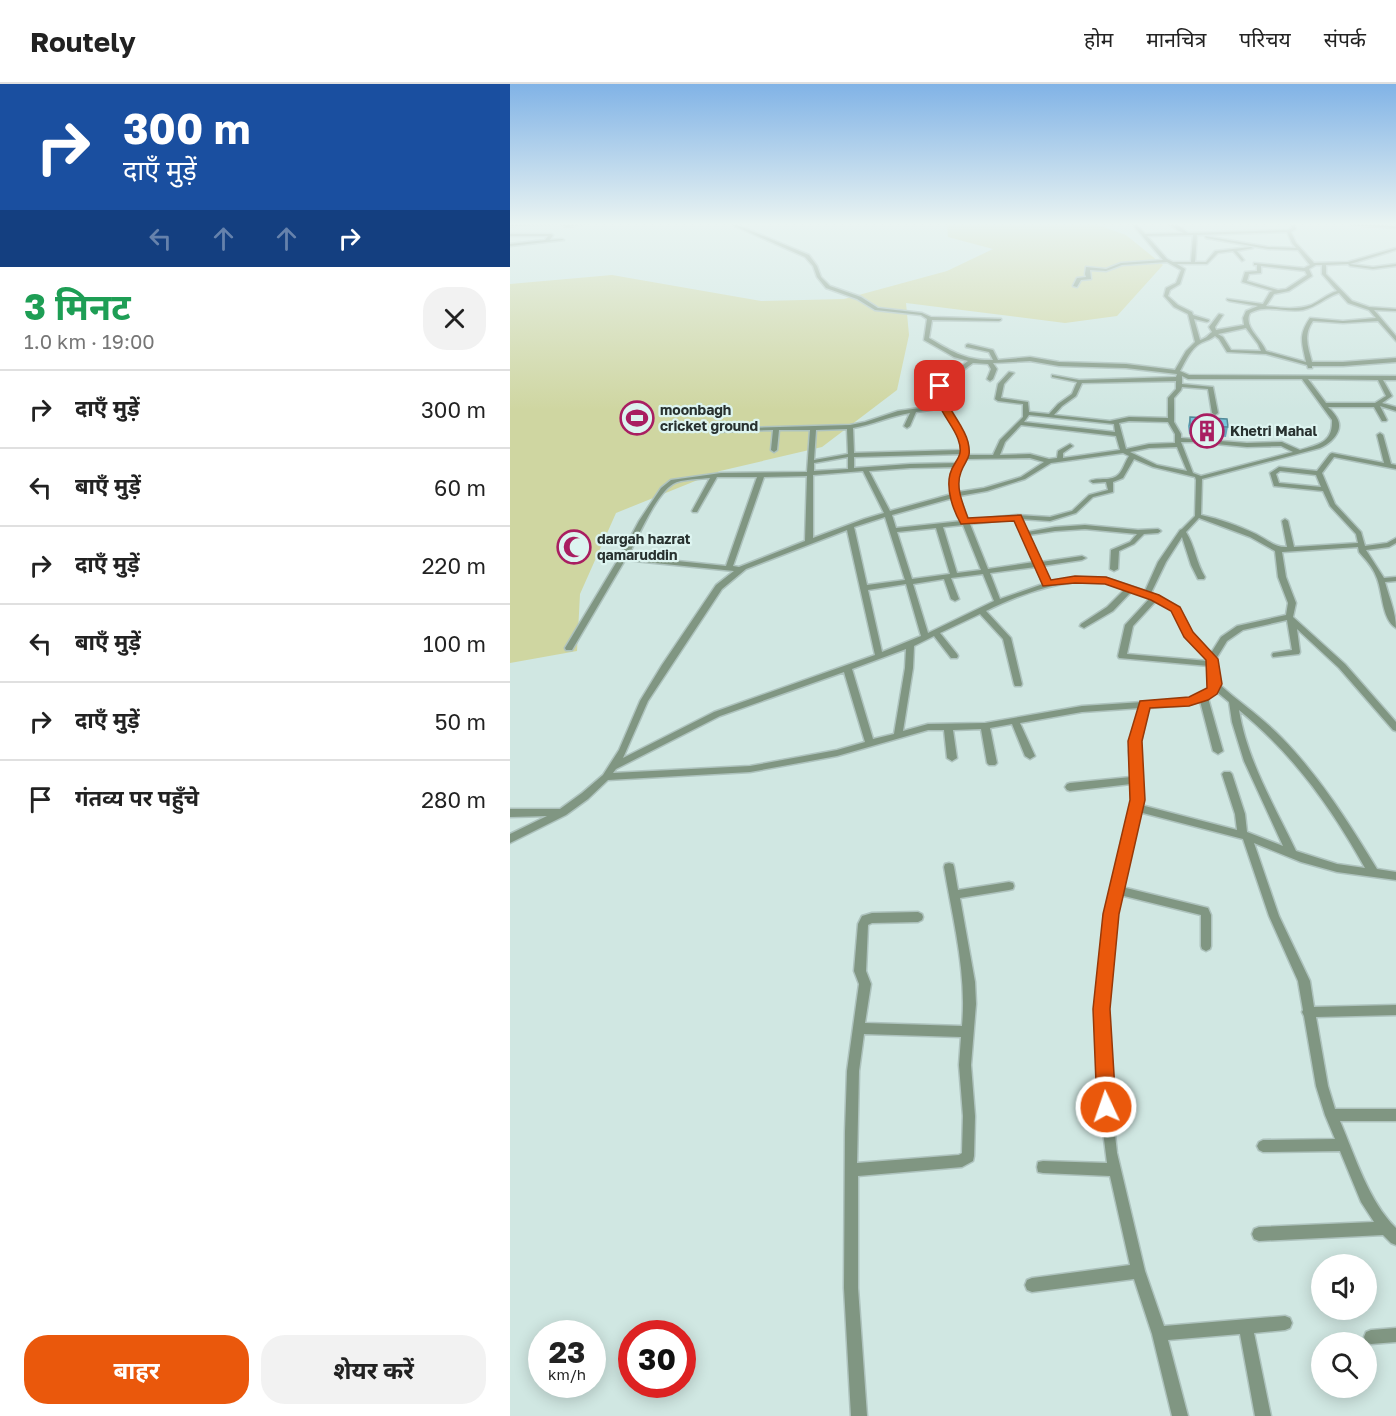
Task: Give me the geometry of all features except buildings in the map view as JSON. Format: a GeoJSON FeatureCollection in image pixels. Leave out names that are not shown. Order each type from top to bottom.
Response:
{"type":"FeatureCollection","features":[{"type":"Feature","properties":{"kind":"street"},"geometry":{"type":"LineString","coordinates":[[827,286],[858,298],[877,309],[930,318],[999,320]]}},
{"type":"Feature","properties":{"kind":"street"},"geometry":{"type":"LineString","coordinates":[[1177,286],[1166,291],[1166,296],[1168,300],[1186,310],[1191,316],[1198,342]]}},
{"type":"Feature","properties":{"kind":"street"},"geometry":{"type":"LineString","coordinates":[[1259,286],[1276,291],[1287,290],[1291,286]]}},
{"type":"Feature","properties":{"kind":"street"},"geometry":{"type":"LineString","coordinates":[[1334,286],[1350,303],[1370,308],[1396,310]]}},
{"type":"Feature","properties":{"kind":"street"},"geometry":{"type":"LineString","coordinates":[[1265,352],[1258,339],[1246,326],[1246,314],[1263,306],[1270,294],[1276,291]]}},
{"type":"Feature","properties":{"kind":"street"},"geometry":{"type":"LineString","coordinates":[[1294,310],[1315,304],[1327,295],[1339,292]]}},
{"type":"Feature","properties":{"kind":"street"},"geometry":{"type":"LineString","coordinates":[[1228,300],[1294,310],[1340,322],[1379,319]]}},
{"type":"Feature","properties":{"kind":"street"},"geometry":{"type":"LineString","coordinates":[[1116,422],[1123,451],[1132,457],[1163,468],[1190,472],[1200,478],[1318,447],[1330,440],[1336,428],[1335,420],[1307,377],[1308,354],[1303,344],[1305,328],[1312,316],[1315,304]]}},
{"type":"Feature","properties":{"kind":"street"},"geometry":{"type":"LineString","coordinates":[[1370,308],[1396,339]]}},
{"type":"Feature","properties":{"kind":"street"},"geometry":{"type":"LineString","coordinates":[[1221,315],[1212,327],[1214,333],[1221,338],[1229,351],[1265,352],[1309,364],[1396,360]]}},
{"type":"Feature","properties":{"kind":"street"},"geometry":{"type":"LineString","coordinates":[[1191,316],[1207,321]]}},
{"type":"Feature","properties":{"kind":"street"},"geometry":{"type":"LineString","coordinates":[[930,318],[926,339],[956,356],[972,361],[1030,359],[1059,364],[1126,366],[1179,378],[1212,389]]}},
{"type":"Feature","properties":{"kind":"street"},"geometry":{"type":"LineString","coordinates":[[1190,472],[1171,420],[1171,398],[1179,390],[1179,378],[1188,352],[1198,342],[1214,333],[1246,326]]}},
{"type":"Feature","properties":{"kind":"street"},"geometry":{"type":"LineString","coordinates":[[968,346],[991,351],[994,369],[990,379]]}},
{"type":"Feature","properties":{"kind":"street"},"geometry":{"type":"LineString","coordinates":[[972,361],[940,386],[939,396],[963,440],[965,455],[955,473],[955,495],[998,602]]}},
{"type":"Feature","properties":{"kind":"street"},"geometry":{"type":"LineString","coordinates":[[996,456],[1005,437],[1022,423],[1026,413],[1026,403],[998,399],[1001,384],[1011,373]]}},
{"type":"Feature","properties":{"kind":"street"},"geometry":{"type":"LineString","coordinates":[[1054,376],[1078,381],[1212,377],[1396,378]]}},
{"type":"Feature","properties":{"kind":"street"},"geometry":{"type":"LineString","coordinates":[[1212,377],[1215,412]]}},
{"type":"Feature","properties":{"kind":"street"},"geometry":{"type":"LineString","coordinates":[[1377,404],[1389,396],[1380,379]]}},
{"type":"Feature","properties":{"kind":"street"},"geometry":{"type":"LineString","coordinates":[[1050,416],[1074,395],[1078,381]]}},
{"type":"Feature","properties":{"kind":"street"},"geometry":{"type":"LineString","coordinates":[[1324,405],[1377,404],[1396,409]]}},
{"type":"Feature","properties":{"kind":"street"},"geometry":{"type":"LineString","coordinates":[[1377,404],[1384,420]]}},
{"type":"Feature","properties":{"kind":"street"},"geometry":{"type":"LineString","coordinates":[[714,430],[850,427],[891,415],[945,406]]}},
{"type":"Feature","properties":{"kind":"street"},"geometry":{"type":"LineString","coordinates":[[907,426],[914,410]]}},
{"type":"Feature","properties":{"kind":"street"},"geometry":{"type":"LineString","coordinates":[[1026,413],[1116,422],[1130,419],[1171,420]]}},
{"type":"Feature","properties":{"kind":"street"},"geometry":{"type":"LineString","coordinates":[[1022,423],[1119,434]]}},
{"type":"Feature","properties":{"kind":"street"},"geometry":{"type":"LineString","coordinates":[[809,541],[813,427]]}},
{"type":"Feature","properties":{"kind":"street"},"geometry":{"type":"LineString","coordinates":[[850,427],[851,471]]}},
{"type":"Feature","properties":{"kind":"street"},"geometry":{"type":"LineString","coordinates":[[774,450],[776,429]]}},
{"type":"Feature","properties":{"kind":"street"},"geometry":{"type":"LineString","coordinates":[[1380,435],[1392,467]]}},
{"type":"Feature","properties":{"kind":"street"},"geometry":{"type":"LineString","coordinates":[[811,462],[851,455],[1030,456],[1049,461],[1196,440],[1251,446],[1277,443],[1299,452]]}},
{"type":"Feature","properties":{"kind":"street"},"geometry":{"type":"LineString","coordinates":[[1060,460],[1060,452],[1070,446]]}},
{"type":"Feature","properties":{"kind":"street"},"geometry":{"type":"LineString","coordinates":[[1318,447],[1330,456],[1392,467]]}},
{"type":"Feature","properties":{"kind":"street"},"geometry":{"type":"LineString","coordinates":[[1319,473],[1330,456]]}},
{"type":"Feature","properties":{"kind":"street"},"geometry":{"type":"LineString","coordinates":[[1093,481],[1122,476],[1124,465],[1132,457]]}},
{"type":"Feature","properties":{"kind":"street"},"geometry":{"type":"LineString","coordinates":[[1268,460],[1280,469],[1319,473]]}},
{"type":"Feature","properties":{"kind":"street"},"geometry":{"type":"LineString","coordinates":[[510,839],[562,812],[606,777],[615,766],[644,701],[665,667],[719,587],[741,569],[759,559],[850,526],[1023,478],[1049,461]]}},
{"type":"Feature","properties":{"kind":"street"},"geometry":{"type":"LineString","coordinates":[[569,648],[623,558],[642,521],[667,484],[680,479],[715,476],[811,474],[961,465]]}},
{"type":"Feature","properties":{"kind":"street"},"geometry":{"type":"LineString","coordinates":[[1280,469],[1273,473],[1275,485],[1324,489]]}},
{"type":"Feature","properties":{"kind":"street"},"geometry":{"type":"LineString","coordinates":[[865,470],[888,514],[926,638]]}},
{"type":"Feature","properties":{"kind":"street"},"geometry":{"type":"LineString","coordinates":[[1319,473],[1324,489],[1335,509],[1359,533],[1362,547],[1382,580],[1386,606],[1396,626]]}},
{"type":"Feature","properties":{"kind":"street"},"geometry":{"type":"LineString","coordinates":[[695,511],[715,476]]}},
{"type":"Feature","properties":{"kind":"street"},"geometry":{"type":"LineString","coordinates":[[729,568],[761,476]]}},
{"type":"Feature","properties":{"kind":"street"},"geometry":{"type":"LineString","coordinates":[[1198,516],[1195,503],[1200,478]]}},
{"type":"Feature","properties":{"kind":"street"},"geometry":{"type":"LineString","coordinates":[[893,530],[1017,517],[1048,519],[1074,512],[1091,496],[1111,491],[1108,480]]}},
{"type":"Feature","properties":{"kind":"street"},"geometry":{"type":"LineString","coordinates":[[1198,516],[1182,531],[1163,558],[1151,596],[1128,625],[1122,656],[1213,662]]}},
{"type":"Feature","properties":{"kind":"street"},"geometry":{"type":"LineString","coordinates":[[1198,516],[1214,519],[1229,528],[1263,539],[1278,550],[1389,545],[1396,540]]}},
{"type":"Feature","properties":{"kind":"street"},"geometry":{"type":"LineString","coordinates":[[1017,517],[1047,584]]}},
{"type":"Feature","properties":{"kind":"street"},"geometry":{"type":"LineString","coordinates":[[1285,521],[1291,550]]}},
{"type":"Feature","properties":{"kind":"street"},"geometry":{"type":"LineString","coordinates":[[939,525],[955,599]]}},
{"type":"Feature","properties":{"kind":"street"},"geometry":{"type":"LineString","coordinates":[[850,526],[879,656]]}},
{"type":"Feature","properties":{"kind":"street"},"geometry":{"type":"LineString","coordinates":[[1025,534],[1074,526],[1141,533],[1158,531]]}},
{"type":"Feature","properties":{"kind":"street"},"geometry":{"type":"LineString","coordinates":[[1182,531],[1189,541],[1191,561],[1201,577]]}},
{"type":"Feature","properties":{"kind":"street"},"geometry":{"type":"LineString","coordinates":[[1114,569],[1115,550],[1132,543],[1141,533]]}},
{"type":"Feature","properties":{"kind":"street"},"geometry":{"type":"LineString","coordinates":[[1276,655],[1296,652],[1290,618],[1292,598],[1282,578],[1278,550]]}},
{"type":"Feature","properties":{"kind":"street"},"geometry":{"type":"LineString","coordinates":[[623,558],[741,569]]}},
{"type":"Feature","properties":{"kind":"street"},"geometry":{"type":"LineString","coordinates":[[864,588],[1082,558]]}},
{"type":"Feature","properties":{"kind":"street"},"geometry":{"type":"LineString","coordinates":[[615,766],[717,714],[910,645],[998,602],[1047,584],[1093,579],[1131,588],[1151,596],[1176,609],[1188,634],[1213,662]]}},
{"type":"Feature","properties":{"kind":"street"},"geometry":{"type":"LineString","coordinates":[[1382,580],[1396,579]]}},
{"type":"Feature","properties":{"kind":"street"},"geometry":{"type":"LineString","coordinates":[[1084,626],[1110,609],[1131,588]]}},
{"type":"Feature","properties":{"kind":"street"},"geometry":{"type":"LineString","coordinates":[[982,611],[1007,638],[1018,684]]}},
{"type":"Feature","properties":{"kind":"street"},"geometry":{"type":"LineString","coordinates":[[606,777],[750,769],[837,753],[928,727],[985,726],[1082,709],[1172,704],[1203,697],[1213,691],[1215,684],[1213,662],[1224,639],[1240,628],[1290,618]]}},
{"type":"Feature","properties":{"kind":"street"},"geometry":{"type":"LineString","coordinates":[[1290,618],[1342,666],[1396,728]]}},
{"type":"Feature","properties":{"kind":"street"},"geometry":{"type":"LineString","coordinates":[[936,633],[954,656]]}},
{"type":"Feature","properties":{"kind":"street"},"geometry":{"type":"LineString","coordinates":[[898,735],[909,668],[910,645]]}},
{"type":"Feature","properties":{"kind":"street"},"geometry":{"type":"LineString","coordinates":[[848,667],[870,742]]}},
{"type":"Feature","properties":{"kind":"street"},"geometry":{"type":"LineString","coordinates":[[1215,684],[1233,702],[1261,722],[1294,757],[1337,813],[1374,874]]}},
{"type":"Feature","properties":{"kind":"street"},"geometry":{"type":"LineString","coordinates":[[1203,697],[1218,751]]}},
{"type":"Feature","properties":{"kind":"street"},"geometry":{"type":"LineString","coordinates":[[1233,702],[1246,756],[1292,854]]}},
{"type":"Feature","properties":{"kind":"street"},"geometry":{"type":"LineString","coordinates":[[1145,704],[1134,750],[1136,808],[1111,914],[1102,1009],[1106,1107],[1115,1170],[1138,1271],[1159,1334],[1180,1416]]}},
{"type":"Feature","properties":{"kind":"street"},"geometry":{"type":"LineString","coordinates":[[1015,721],[1030,756]]}},
{"type":"Feature","properties":{"kind":"street"},"geometry":{"type":"LineString","coordinates":[[948,726],[952,758]]}},
{"type":"Feature","properties":{"kind":"street"},"geometry":{"type":"LineString","coordinates":[[985,726],[992,763]]}},
{"type":"Feature","properties":{"kind":"street"},"geometry":{"type":"LineString","coordinates":[[1227,774],[1245,835],[1274,916],[1301,972],[1322,1086],[1331,1115],[1366,1197],[1391,1233]]}},
{"type":"Feature","properties":{"kind":"street"},"geometry":{"type":"LineString","coordinates":[[1070,787],[1136,780]]}},
{"type":"Feature","properties":{"kind":"street"},"geometry":{"type":"LineString","coordinates":[[1136,808],[1245,835],[1292,854],[1337,868],[1396,876]]}},
{"type":"Feature","properties":{"kind":"street"},"geometry":{"type":"LineString","coordinates":[[510,813],[562,812]]}},
{"type":"Feature","properties":{"kind":"street"},"geometry":{"type":"LineString","coordinates":[[851,1170],[956,1161],[967,1158],[969,1152],[965,1065],[970,1004],[969,982],[949,867]]}},
{"type":"Feature","properties":{"kind":"street"},"geometry":{"type":"LineString","coordinates":[[954,895],[1009,886]]}},
{"type":"Feature","properties":{"kind":"street"},"geometry":{"type":"LineString","coordinates":[[1116,890],[1204,911],[1206,946]]}},
{"type":"Feature","properties":{"kind":"street"},"geometry":{"type":"LineString","coordinates":[[859,1416],[851,1288],[852,1071],[865,984],[860,971],[864,921],[872,918],[918,917]]}},
{"type":"Feature","properties":{"kind":"street"},"geometry":{"type":"LineString","coordinates":[[1308,1012],[1396,1010]]}},
{"type":"Feature","properties":{"kind":"street"},"geometry":{"type":"LineString","coordinates":[[858,1028],[967,1032]]}},
{"type":"Feature","properties":{"kind":"street"},"geometry":{"type":"LineString","coordinates":[[1331,1115],[1396,1115]]}},
{"type":"Feature","properties":{"kind":"street"},"geometry":{"type":"LineString","coordinates":[[1263,1146],[1343,1145]]}},
{"type":"Feature","properties":{"kind":"street"},"geometry":{"type":"LineString","coordinates":[[1043,1167],[1115,1170]]}},
{"type":"Feature","properties":{"kind":"street"},"geometry":{"type":"LineString","coordinates":[[1259,1234],[1391,1233]]}},
{"type":"Feature","properties":{"kind":"street"},"geometry":{"type":"LineString","coordinates":[[1032,1285],[1138,1271]]}},
{"type":"Feature","properties":{"kind":"street"},"geometry":{"type":"LineString","coordinates":[[1159,1334],[1285,1323]]}},
{"type":"Feature","properties":{"kind":"street"},"geometry":{"type":"LineString","coordinates":[[1246,1327],[1263,1416]]}},
{"type":"Feature","properties":{"kind":"street"},"geometry":{"type":"LineString","coordinates":[[1377,1337],[1396,1335]]}},
{"type":"Feature","properties":{"kind":"green space"},"geometry":{"type":"Polygon","coordinates":[[[510,286],[676,286],[761,301],[844,299],[891,286],[1144,286],[1117,316],[1065,323],[906,303],[909,335],[897,390],[822,447],[720,471],[616,513],[580,594],[577,651],[510,663],[510,286]]]}},
{"type":"Feature","properties":{"kind":"place","name":"moonbagh cricket ground"},"geometry":{"type":"Point","coordinates":[637,418]}},
{"type":"Feature","properties":{"kind":"place","name":"Khetri Mahal"},"geometry":{"type":"Point","coordinates":[1207,431]}},
{"type":"Feature","properties":{"kind":"place","name":"dargah hazrat qamaruddin"},"geometry":{"type":"Point","coordinates":[574,547]}},
{"type":"Feature","properties":{"kind":"route"},"geometry":{"type":"LineString","coordinates":[[940,386],[939,396],[963,440],[965,457],[955,473],[955,495],[964,522],[1017,517],[1047,584],[1075,580],[1106,580],[1155,597],[1176,609],[1188,634],[1212,659],[1215,684],[1213,691],[1189,702],[1145,704],[1135,741],[1137,800],[1111,914],[1102,1009],[1106,1107]]}}]}
